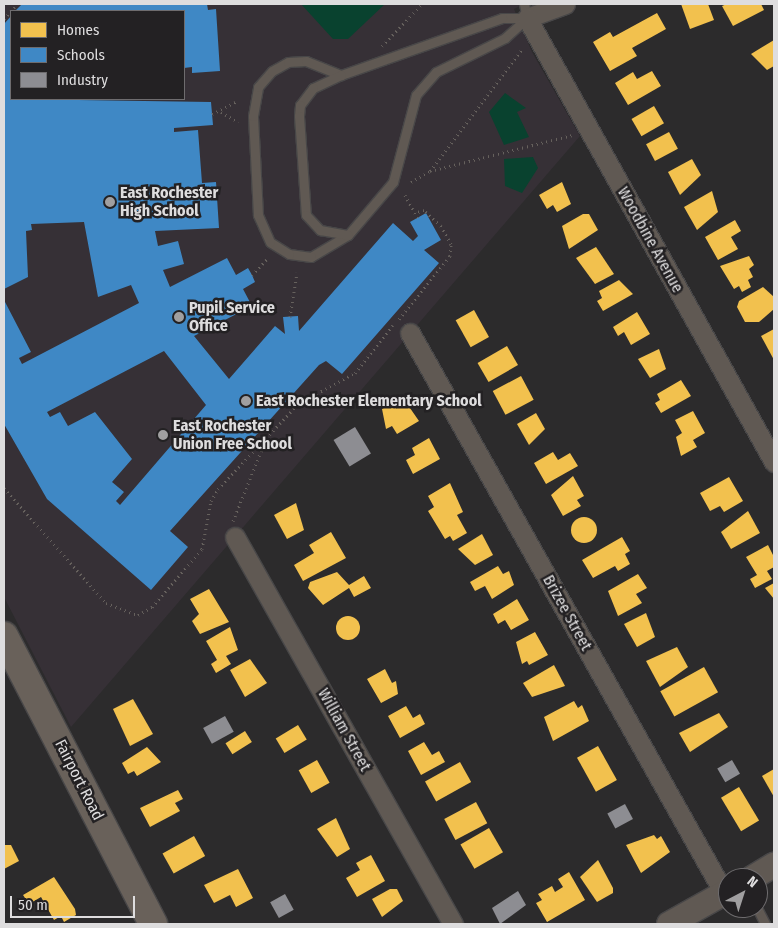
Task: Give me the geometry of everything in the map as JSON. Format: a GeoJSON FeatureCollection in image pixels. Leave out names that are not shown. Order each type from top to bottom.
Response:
{"type":"FeatureCollection","features":[{"type":"Feature","properties":{"kind":"main road","name":"Fairport Road"},"geometry":{"type":"LineString","coordinates":[[4,636],[153,924]]}},
{"type":"Feature","properties":{"kind":"street"},"geometry":{"type":"LineString","coordinates":[[526,11],[565,4]]}},
{"type":"Feature","properties":{"kind":"street","name":"Woodbine Avenue"},"geometry":{"type":"LineString","coordinates":[[526,11],[552,69],[774,462]]}},
{"type":"Feature","properties":{"kind":"street","name":"Brizee Street"},"geometry":{"type":"LineString","coordinates":[[410,333],[718,878]]}},
{"type":"Feature","properties":{"kind":"street","name":"William Street"},"geometry":{"type":"LineString","coordinates":[[235,537],[453,924]]}},
{"type":"Feature","properties":{"kind":"street"},"geometry":{"type":"LineString","coordinates":[[669,924],[718,896]]}},
{"type":"Feature","properties":{"kind":"lane"},"geometry":{"type":"LineString","coordinates":[[348,235],[320,230],[306,214],[299,116],[300,105],[313,88],[341,75],[526,11]]}},
{"type":"Feature","properties":{"kind":"lane"},"geometry":{"type":"LineString","coordinates":[[341,75],[306,61],[280,66],[258,87],[253,116],[258,215],[270,242],[289,254],[311,257],[348,235],[393,182],[411,105],[426,82],[451,62],[505,38],[526,11]]}},
{"type":"Feature","properties":{"kind":"path"},"geometry":{"type":"LineString","coordinates":[[382,46],[422,4]]}},
{"type":"Feature","properties":{"kind":"path"},"geometry":{"type":"LineString","coordinates":[[430,171],[523,48]]}},
{"type":"Feature","properties":{"kind":"path"},"geometry":{"type":"LineString","coordinates":[[212,114],[221,112],[237,101]]}},
{"type":"Feature","properties":{"kind":"path"},"geometry":{"type":"LineString","coordinates":[[221,112],[238,122]]}},
{"type":"Feature","properties":{"kind":"path"},"geometry":{"type":"LineString","coordinates":[[410,182],[430,171],[575,134]]}},
{"type":"Feature","properties":{"kind":"path"},"geometry":{"type":"LineString","coordinates":[[405,195],[418,218]]}},
{"type":"Feature","properties":{"kind":"path"},"geometry":{"type":"LineString","coordinates":[[4,488],[106,603],[138,615],[152,607],[202,549],[211,501],[299,403],[355,373],[450,256],[451,244],[441,226],[424,210],[415,213]]}},
{"type":"Feature","properties":{"kind":"path"},"geometry":{"type":"LineString","coordinates":[[252,275],[267,259]]}},
{"type":"Feature","properties":{"kind":"path"},"geometry":{"type":"LineString","coordinates":[[290,317],[297,273]]}},
{"type":"Feature","properties":{"kind":"path"},"geometry":{"type":"LineString","coordinates":[[235,537],[232,518],[267,437]]}},
{"type":"Feature","properties":{"kind":"shaded area","name":"East Rochester Union Free School"},"geometry":{"type":"Polygon","coordinates":[[[4,4],[524,4],[514,9],[532,52],[580,136],[71,727],[4,597],[4,4]]]}},
{"type":"Feature","properties":{"kind":"green space"},"geometry":{"type":"Polygon","coordinates":[[[301,4],[385,4],[348,39],[333,39],[301,4]]]}},
{"type":"Feature","properties":{"kind":"green space"},"geometry":{"type":"Polygon","coordinates":[[[505,93],[526,108],[517,112],[529,137],[504,145],[489,112],[505,93]]]}},
{"type":"Feature","properties":{"kind":"green space"},"geometry":{"type":"Polygon","coordinates":[[[533,157],[538,168],[522,193],[505,186],[504,159],[533,157]]]}},
{"type":"Feature","properties":{"kind":"building: Homes"},"geometry":{"type":"Polygon","coordinates":[[[681,4],[708,4],[714,20],[690,29],[681,4]]]}},
{"type":"Feature","properties":{"kind":"building: Homes"},"geometry":{"type":"Polygon","coordinates":[[[727,4],[761,4],[764,10],[733,26],[722,6],[727,4]]]}},
{"type":"Feature","properties":{"kind":"building: Homes"},"geometry":{"type":"Polygon","coordinates":[[[657,13],[666,29],[632,48],[637,56],[610,71],[593,42],[610,32],[613,37],[657,13]]]}},
{"type":"Feature","properties":{"kind":"building: Homes"},"geometry":{"type":"Polygon","coordinates":[[[774,40],[774,66],[767,70],[751,54],[774,40]]]}},
{"type":"Feature","properties":{"kind":"building: Homes"},"geometry":{"type":"Polygon","coordinates":[[[652,71],[661,86],[628,105],[615,83],[633,72],[637,79],[652,71]]]}},
{"type":"Feature","properties":{"kind":"building: Homes"},"geometry":{"type":"Polygon","coordinates":[[[654,106],[664,123],[641,136],[631,119],[654,106]]]}},
{"type":"Feature","properties":{"kind":"building: Homes"},"geometry":{"type":"Polygon","coordinates":[[[669,132],[678,149],[655,161],[646,144],[669,132]]]}},
{"type":"Feature","properties":{"kind":"building: Homes"},"geometry":{"type":"Polygon","coordinates":[[[692,159],[701,175],[680,195],[668,172],[692,159]]]}},
{"type":"Feature","properties":{"kind":"building: Homes"},"geometry":{"type":"Polygon","coordinates":[[[562,182],[571,204],[557,212],[553,205],[547,209],[539,195],[562,182]]]}},
{"type":"Feature","properties":{"kind":"building: Homes"},"geometry":{"type":"Polygon","coordinates":[[[712,191],[718,212],[697,230],[684,207],[712,191]]]}},
{"type":"Feature","properties":{"kind":"building: Homes"},"geometry":{"type":"Polygon","coordinates":[[[583,214],[589,214],[598,230],[569,249],[562,226],[583,214]]]}},
{"type":"Feature","properties":{"kind":"building: Homes"},"geometry":{"type":"Polygon","coordinates":[[[735,220],[741,231],[731,237],[738,249],[718,260],[705,237],[735,220]]]}},
{"type":"Feature","properties":{"kind":"building: Homes"},"geometry":{"type":"Polygon","coordinates":[[[596,247],[614,274],[595,284],[576,258],[596,247]]]}},
{"type":"Feature","properties":{"kind":"building: Homes"},"geometry":{"type":"Polygon","coordinates":[[[749,256],[754,265],[749,269],[753,277],[748,280],[751,287],[742,292],[739,286],[734,289],[720,266],[749,256]]]}},
{"type":"Feature","properties":{"kind":"building: Homes"},"geometry":{"type":"Polygon","coordinates":[[[619,280],[633,294],[603,311],[597,301],[602,298],[599,291],[619,280]]]}},
{"type":"Feature","properties":{"kind":"building: Homes"},"geometry":{"type":"Polygon","coordinates":[[[763,287],[774,297],[774,309],[759,322],[745,322],[737,307],[739,301],[763,287]]]}},
{"type":"Feature","properties":{"kind":"building: Homes"},"geometry":{"type":"Polygon","coordinates":[[[474,310],[489,337],[471,347],[456,320],[474,310]]]}},
{"type":"Feature","properties":{"kind":"building: Homes"},"geometry":{"type":"Polygon","coordinates":[[[637,312],[650,334],[631,345],[624,332],[618,336],[613,327],[637,312]]]}},
{"type":"Feature","properties":{"kind":"building: Homes"},"geometry":{"type":"Polygon","coordinates":[[[774,329],[774,360],[761,336],[774,329]]]}},
{"type":"Feature","properties":{"kind":"building: Homes"},"geometry":{"type":"Polygon","coordinates":[[[507,346],[518,365],[489,382],[478,363],[507,346]]]}},
{"type":"Feature","properties":{"kind":"building: Homes"},"geometry":{"type":"Polygon","coordinates":[[[659,349],[666,369],[650,378],[638,359],[659,349]]]}},
{"type":"Feature","properties":{"kind":"building: Homes"},"geometry":{"type":"Polygon","coordinates":[[[521,376],[534,400],[505,415],[493,391],[521,376]]]}},
{"type":"Feature","properties":{"kind":"building: Homes"},"geometry":{"type":"Polygon","coordinates":[[[681,380],[691,396],[661,413],[655,403],[660,400],[657,394],[681,380]]]}},
{"type":"Feature","properties":{"kind":"building: Homes"},"geometry":{"type":"Polygon","coordinates":[[[403,398],[419,421],[397,434],[392,426],[386,429],[382,409],[403,398]]]}},
{"type":"Feature","properties":{"kind":"building: Homes"},"geometry":{"type":"Polygon","coordinates":[[[693,411],[705,433],[693,440],[697,447],[681,456],[676,437],[682,433],[675,420],[693,411]]]}},
{"type":"Feature","properties":{"kind":"building: Homes"},"geometry":{"type":"Polygon","coordinates":[[[536,413],[545,429],[529,445],[517,424],[536,413]]]}},
{"type":"Feature","properties":{"kind":"building: Homes"},"geometry":{"type":"Polygon","coordinates":[[[429,438],[440,459],[413,474],[406,460],[415,455],[412,448],[429,438]]]}},
{"type":"Feature","properties":{"kind":"building: Homes"},"geometry":{"type":"Polygon","coordinates":[[[553,452],[558,460],[570,453],[578,466],[546,484],[534,463],[553,452]]]}},
{"type":"Feature","properties":{"kind":"building: Homes"},"geometry":{"type":"Polygon","coordinates":[[[573,476],[584,496],[577,500],[581,506],[563,516],[551,495],[573,476]]]}},
{"type":"Feature","properties":{"kind":"building: Homes"},"geometry":{"type":"Polygon","coordinates":[[[729,477],[743,501],[724,512],[720,506],[710,511],[700,493],[729,477]]]}},
{"type":"Feature","properties":{"kind":"building: Homes"},"geometry":{"type":"Polygon","coordinates":[[[450,483],[463,512],[457,515],[467,533],[453,541],[450,536],[445,539],[428,511],[434,507],[428,496],[450,483]]]}},
{"type":"Feature","properties":{"kind":"building: Homes"},"geometry":{"type":"Polygon","coordinates":[[[296,503],[304,530],[287,539],[274,515],[296,503]]]}},
{"type":"Feature","properties":{"kind":"building: Homes"},"geometry":{"type":"Polygon","coordinates":[[[748,511],[760,533],[731,549],[721,532],[748,511]]]}},
{"type":"Feature","properties":{"kind":"building: Homes"},"geometry":{"type":"Polygon","coordinates":[[[584,517],[593,521],[597,530],[593,539],[584,543],[575,539],[571,530],[575,521],[584,517]]]}},
{"type":"Feature","properties":{"kind":"building: Homes"},"geometry":{"type":"Polygon","coordinates":[[[331,532],[346,558],[303,581],[294,565],[314,553],[309,545],[331,532]]]}},
{"type":"Feature","properties":{"kind":"building: Homes"},"geometry":{"type":"Polygon","coordinates":[[[482,534],[493,555],[475,565],[458,549],[482,534]]]}},
{"type":"Feature","properties":{"kind":"building: Homes"},"geometry":{"type":"Polygon","coordinates":[[[622,537],[630,551],[625,554],[630,564],[618,571],[615,566],[593,578],[582,560],[622,537]]]}},
{"type":"Feature","properties":{"kind":"building: Homes"},"geometry":{"type":"Polygon","coordinates":[[[768,545],[774,557],[774,567],[767,571],[772,579],[755,588],[750,579],[757,575],[746,557],[768,545]]]}},
{"type":"Feature","properties":{"kind":"building: Homes"},"geometry":{"type":"Polygon","coordinates":[[[498,566],[503,574],[509,571],[514,585],[492,599],[485,586],[475,591],[470,582],[498,566]]]}},
{"type":"Feature","properties":{"kind":"building: Homes"},"geometry":{"type":"Polygon","coordinates":[[[337,572],[349,585],[364,576],[371,588],[354,597],[349,588],[323,605],[308,588],[310,582],[337,572]]]}},
{"type":"Feature","properties":{"kind":"building: Homes"},"geometry":{"type":"Polygon","coordinates":[[[638,574],[647,588],[636,594],[642,603],[618,616],[608,591],[638,574]]]}},
{"type":"Feature","properties":{"kind":"building: Homes"},"geometry":{"type":"Polygon","coordinates":[[[774,583],[774,599],[765,588],[774,583]]]}},
{"type":"Feature","properties":{"kind":"building: Homes"},"geometry":{"type":"Polygon","coordinates":[[[209,589],[229,622],[200,634],[192,621],[199,614],[190,599],[209,589]]]}},
{"type":"Feature","properties":{"kind":"building: Homes"},"geometry":{"type":"Polygon","coordinates":[[[517,599],[529,620],[511,630],[505,620],[498,624],[493,614],[517,599]]]}},
{"type":"Feature","properties":{"kind":"building: Homes"},"geometry":{"type":"Polygon","coordinates":[[[646,613],[655,637],[637,647],[624,624],[646,613]]]}},
{"type":"Feature","properties":{"kind":"building: Homes"},"geometry":{"type":"Polygon","coordinates":[[[343,616],[353,616],[360,623],[360,633],[353,640],[343,640],[336,633],[336,623],[343,616]]]}},
{"type":"Feature","properties":{"kind":"building: Homes"},"geometry":{"type":"Polygon","coordinates":[[[230,627],[238,650],[226,656],[231,664],[216,673],[211,664],[217,660],[206,641],[230,627]]]}},
{"type":"Feature","properties":{"kind":"building: Homes"},"geometry":{"type":"Polygon","coordinates":[[[535,632],[548,655],[529,665],[527,661],[522,664],[516,642],[535,632]]]}},
{"type":"Feature","properties":{"kind":"building: Homes"},"geometry":{"type":"Polygon","coordinates":[[[677,647],[688,667],[660,687],[646,661],[677,647]]]}},
{"type":"Feature","properties":{"kind":"building: Homes"},"geometry":{"type":"Polygon","coordinates":[[[250,659],[267,683],[245,697],[230,670],[250,659]]]}},
{"type":"Feature","properties":{"kind":"building: Homes"},"geometry":{"type":"Polygon","coordinates":[[[554,665],[565,686],[532,697],[523,683],[554,665]]]}},
{"type":"Feature","properties":{"kind":"building: Homes"},"geometry":{"type":"Polygon","coordinates":[[[704,667],[718,692],[674,717],[660,691],[704,667]]]}},
{"type":"Feature","properties":{"kind":"building: Homes"},"geometry":{"type":"Polygon","coordinates":[[[385,669],[392,683],[396,681],[398,694],[381,703],[367,679],[385,669]]]}},
{"type":"Feature","properties":{"kind":"building: Homes"},"geometry":{"type":"Polygon","coordinates":[[[133,699],[153,734],[130,746],[113,709],[133,699]]]}},
{"type":"Feature","properties":{"kind":"building: Homes"},"geometry":{"type":"Polygon","coordinates":[[[574,701],[578,708],[582,705],[589,721],[553,741],[544,717],[574,701]]]}},
{"type":"Feature","properties":{"kind":"building: Homes"},"geometry":{"type":"Polygon","coordinates":[[[406,706],[413,718],[420,714],[425,724],[400,738],[388,716],[406,706]]]}},
{"type":"Feature","properties":{"kind":"building: Homes"},"geometry":{"type":"Polygon","coordinates":[[[719,713],[728,727],[690,752],[679,733],[719,713]]]}},
{"type":"Feature","properties":{"kind":"building: Homes"},"geometry":{"type":"Polygon","coordinates":[[[298,725],[307,740],[284,753],[276,738],[298,725]]]}},
{"type":"Feature","properties":{"kind":"building: Homes"},"geometry":{"type":"Polygon","coordinates":[[[245,731],[252,742],[232,754],[225,743],[245,731]]]}},
{"type":"Feature","properties":{"kind":"building: Homes"},"geometry":{"type":"Polygon","coordinates":[[[424,742],[432,755],[439,751],[445,762],[421,775],[408,751],[424,742]]]}},
{"type":"Feature","properties":{"kind":"building: Homes"},"geometry":{"type":"Polygon","coordinates":[[[598,746],[617,780],[596,792],[577,758],[598,746]]]}},
{"type":"Feature","properties":{"kind":"building: Homes"},"geometry":{"type":"Polygon","coordinates":[[[147,747],[161,762],[137,776],[134,771],[128,774],[122,763],[147,747]]]}},
{"type":"Feature","properties":{"kind":"building: Homes"},"geometry":{"type":"Polygon","coordinates":[[[317,760],[330,783],[311,793],[299,770],[317,760]]]}},
{"type":"Feature","properties":{"kind":"building: Homes"},"geometry":{"type":"Polygon","coordinates":[[[460,762],[471,782],[436,802],[425,781],[460,762]]]}},
{"type":"Feature","properties":{"kind":"building: Homes"},"geometry":{"type":"Polygon","coordinates":[[[774,769],[774,797],[762,776],[774,769]]]}},
{"type":"Feature","properties":{"kind":"building: Homes"},"geometry":{"type":"Polygon","coordinates":[[[739,787],[759,820],[741,831],[721,798],[739,787]]]}},
{"type":"Feature","properties":{"kind":"building: Homes"},"geometry":{"type":"Polygon","coordinates":[[[178,790],[183,799],[175,803],[180,811],[150,827],[140,808],[178,790]]]}},
{"type":"Feature","properties":{"kind":"building: Homes"},"geometry":{"type":"Polygon","coordinates":[[[476,802],[487,823],[455,840],[444,819],[476,802]]]}},
{"type":"Feature","properties":{"kind":"building: Homes"},"geometry":{"type":"Polygon","coordinates":[[[336,818],[350,849],[337,857],[317,829],[336,818]]]}},
{"type":"Feature","properties":{"kind":"building: Homes"},"geometry":{"type":"Polygon","coordinates":[[[489,828],[503,852],[474,869],[460,844],[489,828]]]}},
{"type":"Feature","properties":{"kind":"building: Homes"},"geometry":{"type":"Polygon","coordinates":[[[654,835],[657,839],[661,836],[670,852],[641,873],[626,845],[654,835]]]}},
{"type":"Feature","properties":{"kind":"building: Homes"},"geometry":{"type":"Polygon","coordinates":[[[194,836],[205,856],[174,874],[163,853],[194,836]]]}},
{"type":"Feature","properties":{"kind":"building: Homes"},"geometry":{"type":"Polygon","coordinates":[[[4,845],[11,845],[19,861],[4,869],[4,845]]]}},
{"type":"Feature","properties":{"kind":"building: Homes"},"geometry":{"type":"Polygon","coordinates":[[[371,855],[385,881],[357,897],[346,878],[360,870],[356,863],[371,855]]]}},
{"type":"Feature","properties":{"kind":"building: Homes"},"geometry":{"type":"Polygon","coordinates":[[[598,860],[613,888],[613,893],[597,902],[580,877],[598,860]]]}},
{"type":"Feature","properties":{"kind":"building: Homes"},"geometry":{"type":"Polygon","coordinates":[[[238,869],[253,898],[236,907],[230,895],[214,903],[204,885],[238,869]]]}},
{"type":"Feature","properties":{"kind":"building: Homes"},"geometry":{"type":"Polygon","coordinates":[[[569,872],[585,900],[547,922],[536,903],[542,900],[538,894],[552,886],[555,892],[563,887],[558,879],[569,872]]]}},
{"type":"Feature","properties":{"kind":"building: Homes"},"geometry":{"type":"Polygon","coordinates":[[[54,877],[75,909],[76,915],[64,922],[61,916],[54,920],[41,897],[29,904],[23,895],[54,877]]]}},
{"type":"Feature","properties":{"kind":"building: Homes"},"geometry":{"type":"Polygon","coordinates":[[[390,889],[397,889],[403,901],[382,917],[372,899],[390,889]]]}},
{"type":"Feature","properties":{"kind":"building: Schools"},"geometry":{"type":"Polygon","coordinates":[[[22,4],[207,4],[208,10],[216,9],[220,71],[192,73],[192,67],[185,68],[185,10],[16,10],[22,4]]]}},
{"type":"Feature","properties":{"kind":"building: Schools"},"geometry":{"type":"Polygon","coordinates":[[[10,17],[10,100],[211,102],[213,125],[174,128],[174,132],[198,130],[202,183],[216,182],[219,228],[155,231],[158,246],[178,241],[184,264],[163,270],[170,287],[227,258],[236,275],[248,268],[252,275],[255,282],[243,289],[252,306],[194,336],[229,379],[275,326],[285,334],[283,317],[298,316],[299,331],[393,223],[413,241],[418,236],[410,222],[426,213],[441,240],[424,250],[439,263],[342,374],[326,361],[319,365],[170,531],[188,547],[151,590],[47,499],[4,424],[4,300],[31,352],[19,358],[22,364],[139,303],[131,285],[98,297],[84,222],[31,224],[32,230],[26,231],[28,277],[4,289],[4,24],[10,17]],[[164,351],[47,412],[50,417],[60,412],[68,426],[95,412],[132,459],[112,482],[124,492],[116,501],[120,505],[206,405],[164,351]]]}},
{"type":"Feature","properties":{"kind":"building: Industry"},"geometry":{"type":"Polygon","coordinates":[[[355,427],[371,454],[350,466],[334,440],[355,427]]]}},
{"type":"Feature","properties":{"kind":"building: Industry"},"geometry":{"type":"Polygon","coordinates":[[[225,716],[234,732],[212,744],[203,728],[225,716]]]}},
{"type":"Feature","properties":{"kind":"building: Industry"},"geometry":{"type":"Polygon","coordinates":[[[732,760],[740,774],[725,782],[717,768],[732,760]]]}},
{"type":"Feature","properties":{"kind":"building: Industry"},"geometry":{"type":"Polygon","coordinates":[[[625,804],[633,819],[615,828],[607,813],[625,804]]]}},
{"type":"Feature","properties":{"kind":"building: Industry"},"geometry":{"type":"Polygon","coordinates":[[[518,891],[526,905],[500,924],[492,908],[518,891]]]}},
{"type":"Feature","properties":{"kind":"building: Industry"},"geometry":{"type":"Polygon","coordinates":[[[285,894],[294,910],[279,918],[270,902],[285,894]]]}},
{"type":"Feature","properties":{"kind":"place","name":"East Rochester High School"},"geometry":{"type":"Point","coordinates":[110,202]}},
{"type":"Feature","properties":{"kind":"place","name":"Pupil Service Office"},"geometry":{"type":"Point","coordinates":[179,317]}},
{"type":"Feature","properties":{"kind":"place","name":"East Rochester Elementary School"},"geometry":{"type":"Point","coordinates":[246,401]}},
{"type":"Feature","properties":{"kind":"place","name":"East Rochester Union Free School"},"geometry":{"type":"Point","coordinates":[163,435]}}]}
